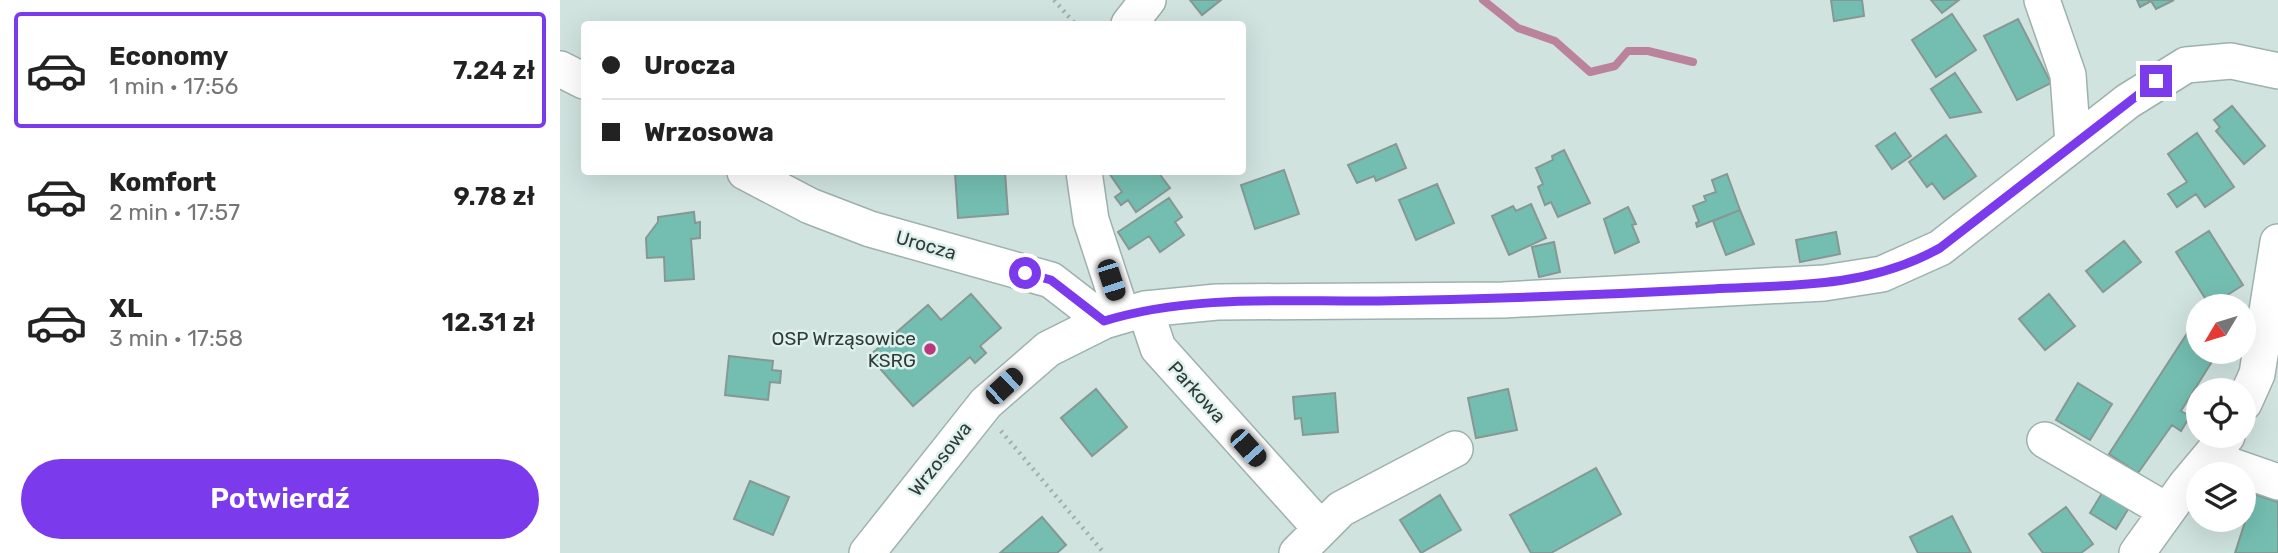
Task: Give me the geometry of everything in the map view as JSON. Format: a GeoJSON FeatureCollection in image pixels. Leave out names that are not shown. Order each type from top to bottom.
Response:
{"type":"FeatureCollection","features":[{"type":"Feature","properties":{"kind":"street"},"geometry":{"type":"LineString","coordinates":[[1131,21],[1148,0]]}},
{"type":"Feature","properties":{"kind":"street"},"geometry":{"type":"LineString","coordinates":[[2042,0],[2068,75],[2073,144]]}},
{"type":"Feature","properties":{"kind":"street","name":"Wrzosowa"},"geometry":{"type":"LineString","coordinates":[[867,553],[986,402],[1048,349],[1124,315],[1217,302],[1503,300],[1842,282],[1903,267],[1940,248],[2147,88],[2186,65],[2231,61],[2278,71]]}},
{"type":"Feature","properties":{"kind":"street"},"geometry":{"type":"LineString","coordinates":[[560,69],[581,80]]}},
{"type":"Feature","properties":{"kind":"street","name":"Urocza"},"geometry":{"type":"LineString","coordinates":[[751,175],[810,206],[870,229],[1051,280],[1124,315]]}},
{"type":"Feature","properties":{"kind":"street","name":"Parkowa"},"geometry":{"type":"LineString","coordinates":[[1084,175],[1091,220],[1124,315],[1158,348],[1321,528]]}},
{"type":"Feature","properties":{"kind":"street"},"geometry":{"type":"LineString","coordinates":[[2259,390],[2278,242]]}},
{"type":"Feature","properties":{"kind":"street"},"geometry":{"type":"LineString","coordinates":[[2045,440],[2167,511]]}},
{"type":"Feature","properties":{"kind":"street"},"geometry":{"type":"LineString","coordinates":[[2137,553],[2217,448]]}},
{"type":"Feature","properties":{"kind":"street"},"geometry":{"type":"LineString","coordinates":[[2220,448],[2278,482]]}},
{"type":"Feature","properties":{"kind":"street"},"geometry":{"type":"LineString","coordinates":[[1297,553],[1341,509],[1455,449]]}},
{"type":"Feature","properties":{"kind":"path"},"geometry":{"type":"LineString","coordinates":[[1054,0],[1072,21]]}},
{"type":"Feature","properties":{"kind":"path"},"geometry":{"type":"LineString","coordinates":[[986,402],[992,420],[1104,553]]}},
{"type":"Feature","properties":{"kind":"building"},"geometry":{"type":"Polygon","coordinates":[[[1190,0],[1221,0],[1202,15],[1190,0]]]}},
{"type":"Feature","properties":{"kind":"building"},"geometry":{"type":"Polygon","coordinates":[[[1831,0],[1862,0],[1864,16],[1834,21],[1831,0]]]}},
{"type":"Feature","properties":{"kind":"building"},"geometry":{"type":"Polygon","coordinates":[[[1931,0],[1959,0],[1942,13],[1931,0]]]}},
{"type":"Feature","properties":{"kind":"building"},"geometry":{"type":"Polygon","coordinates":[[[2137,0],[2174,0],[2156,9],[2151,1],[2140,7],[2137,0]]]}},
{"type":"Feature","properties":{"kind":"building"},"geometry":{"type":"Polygon","coordinates":[[[1952,14],[1976,50],[1936,77],[1912,40],[1952,14]]]}},
{"type":"Feature","properties":{"kind":"building"},"geometry":{"type":"Polygon","coordinates":[[[2018,19],[2051,83],[2017,100],[1984,36],[2018,19]]]}},
{"type":"Feature","properties":{"kind":"building"},"geometry":{"type":"Polygon","coordinates":[[[1955,73],[1981,112],[1950,118],[1931,89],[1955,73]]]}},
{"type":"Feature","properties":{"kind":"building"},"geometry":{"type":"Polygon","coordinates":[[[2232,106],[2265,146],[2244,164],[2216,131],[2220,127],[2214,120],[2232,106]]]}},
{"type":"Feature","properties":{"kind":"building"},"geometry":{"type":"Polygon","coordinates":[[[1895,133],[1911,156],[1892,169],[1876,146],[1895,133]]]}},
{"type":"Feature","properties":{"kind":"building"},"geometry":{"type":"Polygon","coordinates":[[[2197,133],[2234,187],[2205,207],[2196,194],[2177,207],[2168,194],[2187,182],[2168,154],[2197,133]]]}},
{"type":"Feature","properties":{"kind":"building"},"geometry":{"type":"Polygon","coordinates":[[[1946,135],[1976,176],[1944,199],[1932,183],[1927,187],[1909,162],[1946,135]]]}},
{"type":"Feature","properties":{"kind":"building"},"geometry":{"type":"Polygon","coordinates":[[[1396,144],[1406,168],[1376,181],[1374,176],[1357,183],[1348,165],[1396,144]]]}},
{"type":"Feature","properties":{"kind":"building"},"geometry":{"type":"Polygon","coordinates":[[[1564,150],[1590,203],[1558,217],[1551,202],[1545,205],[1538,187],[1543,184],[1536,168],[1553,160],[1552,156],[1564,150]]]}},
{"type":"Feature","properties":{"kind":"building"},"geometry":{"type":"Polygon","coordinates":[[[1284,170],[1299,214],[1255,229],[1241,185],[1284,170]]]}},
{"type":"Feature","properties":{"kind":"building"},"geometry":{"type":"Polygon","coordinates":[[[1727,174],[1740,210],[1697,227],[1696,223],[1699,222],[1693,206],[1706,201],[1704,196],[1716,192],[1712,180],[1727,174]]]}},
{"type":"Feature","properties":{"kind":"building"},"geometry":{"type":"Polygon","coordinates":[[[955,175],[1005,175],[1008,214],[958,218],[955,175]]]}},
{"type":"Feature","properties":{"kind":"building"},"geometry":{"type":"Polygon","coordinates":[[[1110,175],[1160,175],[1170,188],[1136,212],[1128,200],[1121,205],[1115,197],[1122,192],[1110,175]]]}},
{"type":"Feature","properties":{"kind":"building"},"geometry":{"type":"Polygon","coordinates":[[[1437,184],[1454,223],[1416,240],[1399,200],[1437,184]]]}},
{"type":"Feature","properties":{"kind":"building"},"geometry":{"type":"Polygon","coordinates":[[[1169,198],[1182,217],[1175,222],[1184,235],[1160,252],[1149,236],[1129,249],[1118,232],[1169,198]]]}},
{"type":"Feature","properties":{"kind":"building"},"geometry":{"type":"Polygon","coordinates":[[[1531,204],[1546,238],[1509,255],[1492,216],[1513,206],[1516,211],[1531,204]]]}},
{"type":"Feature","properties":{"kind":"building"},"geometry":{"type":"Polygon","coordinates":[[[1628,207],[1636,224],[1632,225],[1639,242],[1615,253],[1604,219],[1628,207]]]}},
{"type":"Feature","properties":{"kind":"building"},"geometry":{"type":"Polygon","coordinates":[[[1740,210],[1754,244],[1726,255],[1713,221],[1740,210]]]}},
{"type":"Feature","properties":{"kind":"building"},"geometry":{"type":"Polygon","coordinates":[[[694,212],[695,223],[700,222],[700,238],[691,239],[694,279],[665,281],[664,257],[647,258],[646,238],[658,222],[658,217],[694,212]]]}},
{"type":"Feature","properties":{"kind":"building"},"geometry":{"type":"Polygon","coordinates":[[[2209,231],[2243,285],[2229,294],[2202,294],[2176,252],[2209,231]]]}},
{"type":"Feature","properties":{"kind":"building"},"geometry":{"type":"Polygon","coordinates":[[[1836,232],[1840,254],[1800,262],[1796,240],[1836,232]]]}},
{"type":"Feature","properties":{"kind":"building"},"geometry":{"type":"Polygon","coordinates":[[[2124,241],[2141,262],[2103,292],[2086,271],[2124,241]]]}},
{"type":"Feature","properties":{"kind":"building"},"geometry":{"type":"Polygon","coordinates":[[[1554,242],[1560,272],[1539,277],[1532,247],[1554,242]]]}},
{"type":"Feature","properties":{"kind":"building","name":"OSP Wrząsowice KSRG"},"geometry":{"type":"Polygon","coordinates":[[[971,294],[1001,328],[980,346],[986,353],[975,363],[970,357],[913,406],[869,356],[928,305],[941,320],[971,294]]]}},
{"type":"Feature","properties":{"kind":"building"},"geometry":{"type":"Polygon","coordinates":[[[2049,294],[2075,326],[2045,350],[2019,319],[2049,294]]]}},
{"type":"Feature","properties":{"kind":"building"},"geometry":{"type":"Polygon","coordinates":[[[2186,335],[2186,364],[2210,364],[2202,378],[2186,378],[2186,403],[2181,411],[2186,414],[2186,423],[2181,431],[2172,425],[2138,473],[2109,454],[2186,335]]]}},
{"type":"Feature","properties":{"kind":"building"},"geometry":{"type":"Polygon","coordinates":[[[729,356],[773,361],[772,370],[781,371],[780,383],[770,382],[768,400],[725,395],[729,356]]]}},
{"type":"Feature","properties":{"kind":"building"},"geometry":{"type":"Polygon","coordinates":[[[2078,383],[2112,404],[2090,440],[2056,420],[2078,383]]]}},
{"type":"Feature","properties":{"kind":"building"},"geometry":{"type":"Polygon","coordinates":[[[1096,389],[1127,427],[1092,456],[1061,418],[1096,389]]]}},
{"type":"Feature","properties":{"kind":"building"},"geometry":{"type":"Polygon","coordinates":[[[1508,389],[1517,430],[1476,438],[1468,398],[1508,389]]]}},
{"type":"Feature","properties":{"kind":"building"},"geometry":{"type":"Polygon","coordinates":[[[1335,393],[1338,432],[1303,435],[1301,418],[1295,419],[1293,397],[1335,393]]]}},
{"type":"Feature","properties":{"kind":"building"},"geometry":{"type":"Polygon","coordinates":[[[1596,468],[1621,514],[1551,553],[1531,553],[1510,515],[1596,468]]]}},
{"type":"Feature","properties":{"kind":"building"},"geometry":{"type":"Polygon","coordinates":[[[750,481],[789,497],[773,535],[734,519],[750,481]]]}},
{"type":"Feature","properties":{"kind":"building"},"geometry":{"type":"Polygon","coordinates":[[[2104,490],[2130,506],[2116,529],[2090,513],[2104,490]]]}},
{"type":"Feature","properties":{"kind":"building"},"geometry":{"type":"Polygon","coordinates":[[[1440,495],[1461,530],[1421,553],[1400,520],[1440,495]]]}},
{"type":"Feature","properties":{"kind":"building"},"geometry":{"type":"Polygon","coordinates":[[[2256,495],[2278,502],[2278,553],[2235,553],[2242,532],[2256,532],[2256,495]]]}},
{"type":"Feature","properties":{"kind":"building"},"geometry":{"type":"Polygon","coordinates":[[[2066,507],[2093,544],[2081,553],[2043,553],[2029,534],[2066,507]]]}},
{"type":"Feature","properties":{"kind":"building"},"geometry":{"type":"Polygon","coordinates":[[[1952,516],[1971,553],[1918,553],[1910,537],[1952,516]]]}},
{"type":"Feature","properties":{"kind":"building"},"geometry":{"type":"Polygon","coordinates":[[[1042,517],[1066,545],[1057,553],[1000,553],[1042,517]]]}},
{"type":"Feature","properties":{"kind":"waterway"},"geometry":{"type":"LineString","coordinates":[[1483,0],[1518,28],[1555,41],[1590,72],[1615,66],[1628,51],[1648,51],[1693,62]]}},
{"type":"Feature","properties":{"kind":"place","name":"OSP Wrząsowice KSRG"},"geometry":{"type":"Point","coordinates":[930,349]}},
{"type":"Feature","properties":{"kind":"route"},"geometry":{"type":"LineString","coordinates":[[1025,273],[1051,280],[1104,321],[1145,309],[1217,302],[1503,300],[1842,282],[1903,267],[1940,248],[2156,81]]}}]}
